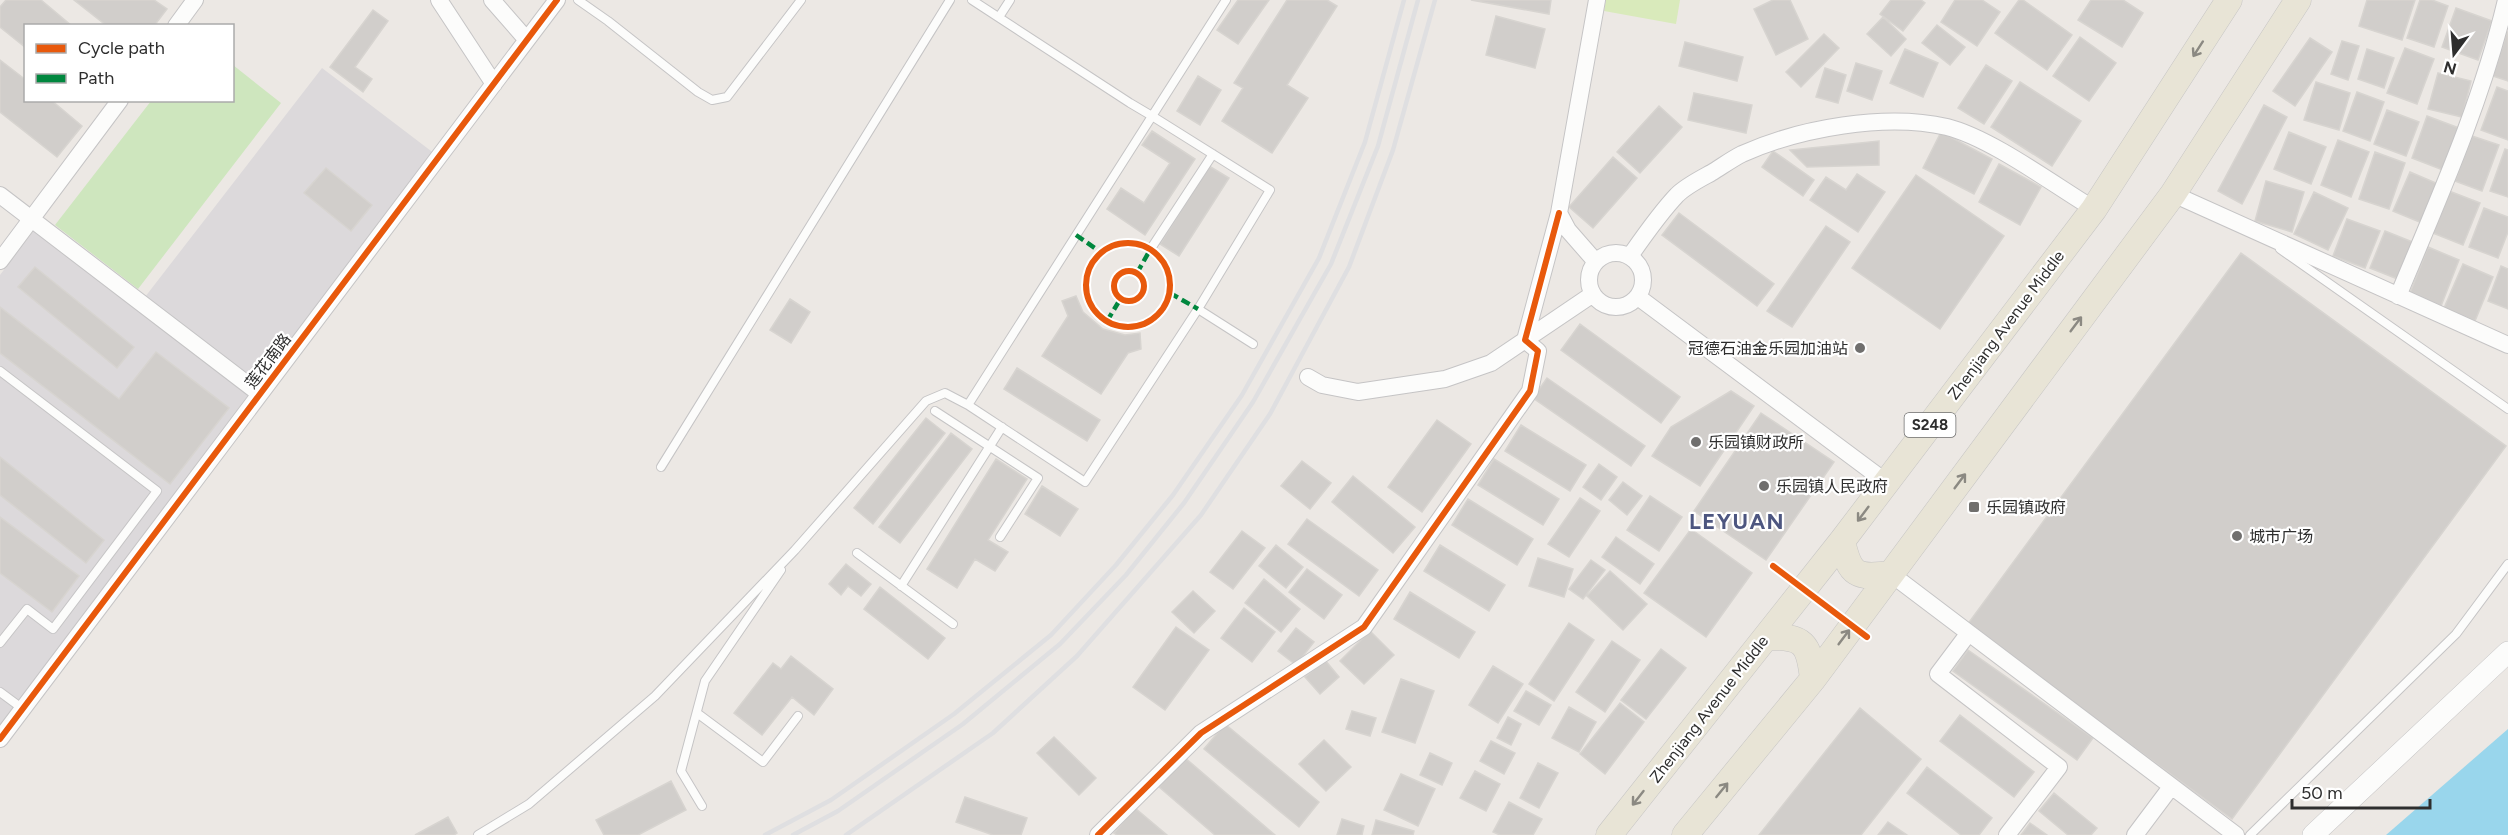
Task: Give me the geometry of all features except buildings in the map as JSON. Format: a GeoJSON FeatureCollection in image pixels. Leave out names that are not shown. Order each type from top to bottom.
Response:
{"type":"FeatureCollection","features":[{"type":"Feature","properties":{"kind":"main road","name":"Zhenjiang Avenue Middle"},"geometry":{"type":"LineString","coordinates":[[1609,835],[1842,541],[2094,209],[2229,0]]}},
{"type":"Feature","properties":{"kind":"main road"},"geometry":{"type":"LineString","coordinates":[[1685,835],[1813,679],[2173,194],[2298,0]]}},
{"type":"Feature","properties":{"kind":"main road"},"geometry":{"type":"LineString","coordinates":[[1842,541],[1847,562],[1856,573],[1866,576],[1891,574]]}},
{"type":"Feature","properties":{"kind":"main road"},"geometry":{"type":"LineString","coordinates":[[1766,637],[1790,637],[1805,645],[1811,658],[1813,679]]}},
{"type":"Feature","properties":{"kind":"street"},"geometry":{"type":"LineString","coordinates":[[177,24],[195,0]]}},
{"type":"Feature","properties":{"kind":"street"},"geometry":{"type":"LineString","coordinates":[[439,0],[494,84]]}},
{"type":"Feature","properties":{"kind":"street"},"geometry":{"type":"LineString","coordinates":[[492,0],[526,39]]}},
{"type":"Feature","properties":{"kind":"street","name":"莲花南路"},"geometry":{"type":"LineString","coordinates":[[0,739],[557,0]]}},
{"type":"Feature","properties":{"kind":"street"},"geometry":{"type":"LineString","coordinates":[[1525,340],[1559,213],[1597,0]]}},
{"type":"Feature","properties":{"kind":"street"},"geometry":{"type":"LineString","coordinates":[[2398,296],[2466,125],[2500,25],[2506,0]]}},
{"type":"Feature","properties":{"kind":"street"},"geometry":{"type":"LineString","coordinates":[[0,261],[119,102]]}},
{"type":"Feature","properties":{"kind":"street"},"geometry":{"type":"LineString","coordinates":[[1630,256],[1653,223],[1678,194],[1741,155],[1776,141],[1832,126],[1885,123],[1948,127],[1990,145],[2094,209]]}},
{"type":"Feature","properties":{"kind":"street"},"geometry":{"type":"LineString","coordinates":[[2173,194],[2508,345]]}},
{"type":"Feature","properties":{"kind":"street"},"geometry":{"type":"LineString","coordinates":[[0,195],[260,394]]}},
{"type":"Feature","properties":{"kind":"street"},"geometry":{"type":"LineString","coordinates":[[1559,213],[1568,230],[1596,262]]}},
{"type":"Feature","properties":{"kind":"street"},"geometry":{"type":"LineString","coordinates":[[1611,253],[1630,256],[1637,262],[1644,280],[1638,297],[1631,304],[1614,308],[1598,301],[1593,294],[1589,277],[1596,262],[1611,253]]}},
{"type":"Feature","properties":{"kind":"street"},"geometry":{"type":"LineString","coordinates":[[1308,377],[1322,385],[1358,392],[1445,379],[1491,363],[1593,294]]}},
{"type":"Feature","properties":{"kind":"street"},"geometry":{"type":"LineString","coordinates":[[1638,297],[1886,482]]}},
{"type":"Feature","properties":{"kind":"street"},"geometry":{"type":"LineString","coordinates":[[1098,835],[1201,733],[1364,627],[1530,391],[1538,351],[1525,340]]}},
{"type":"Feature","properties":{"kind":"street"},"geometry":{"type":"LineString","coordinates":[[1891,574],[2236,835]]}},
{"type":"Feature","properties":{"kind":"street"},"geometry":{"type":"LineString","coordinates":[[1968,634],[1938,674],[2059,767],[2007,835]]}},
{"type":"Feature","properties":{"kind":"street"},"geometry":{"type":"LineString","coordinates":[[2313,835],[2508,652]]}},
{"type":"Feature","properties":{"kind":"street"},"geometry":{"type":"LineString","coordinates":[[2135,835],[2171,787]]}},
{"type":"Feature","properties":{"kind":"lane"},"geometry":{"type":"LineString","coordinates":[[578,0],[698,92],[712,100],[727,98],[801,0]]}},
{"type":"Feature","properties":{"kind":"lane"},"geometry":{"type":"LineString","coordinates":[[661,467],[950,0]]}},
{"type":"Feature","properties":{"kind":"lane"},"geometry":{"type":"LineString","coordinates":[[478,835],[529,804],[655,696],[795,550],[926,401],[945,393],[968,405],[1085,482],[1198,309],[1270,190],[972,0]]}},
{"type":"Feature","properties":{"kind":"lane"},"geometry":{"type":"LineString","coordinates":[[999,17],[1010,0]]}},
{"type":"Feature","properties":{"kind":"lane"},"geometry":{"type":"LineString","coordinates":[[968,405],[1226,0]]}},
{"type":"Feature","properties":{"kind":"lane"},"geometry":{"type":"LineString","coordinates":[[1150,250],[1213,154]]}},
{"type":"Feature","properties":{"kind":"lane"},"geometry":{"type":"LineString","coordinates":[[2255,231],[2508,409]]}},
{"type":"Feature","properties":{"kind":"lane"},"geometry":{"type":"LineString","coordinates":[[1198,309],[1253,344]]}},
{"type":"Feature","properties":{"kind":"lane"},"geometry":{"type":"LineString","coordinates":[[0,371],[157,491],[53,628],[27,609],[0,643]]}},
{"type":"Feature","properties":{"kind":"lane"},"geometry":{"type":"LineString","coordinates":[[934,411],[1038,478],[1000,537]]}},
{"type":"Feature","properties":{"kind":"lane"},"geometry":{"type":"LineString","coordinates":[[901,586],[1002,427]]}},
{"type":"Feature","properties":{"kind":"lane"},"geometry":{"type":"LineString","coordinates":[[702,806],[681,771],[705,681],[795,550]]}},
{"type":"Feature","properties":{"kind":"lane"},"geometry":{"type":"LineString","coordinates":[[857,553],[953,624]]}},
{"type":"Feature","properties":{"kind":"lane"},"geometry":{"type":"LineString","coordinates":[[2250,835],[2456,634],[2508,564]]}},
{"type":"Feature","properties":{"kind":"lane"},"geometry":{"type":"LineString","coordinates":[[0,692],[22,709]]}},
{"type":"Feature","properties":{"kind":"lane"},"geometry":{"type":"LineString","coordinates":[[697,713],[763,762],[798,716]]}},
{"type":"Feature","properties":{"kind":"shaded area"},"geometry":{"type":"Polygon","coordinates":[[[322,68],[435,154],[258,384],[145,297],[322,68]]]}},
{"type":"Feature","properties":{"kind":"shaded area"},"geometry":{"type":"Polygon","coordinates":[[[35,229],[254,397],[0,727],[0,275],[35,229]]]}},
{"type":"Feature","properties":{"kind":"green space"},"geometry":{"type":"Polygon","coordinates":[[[1606,0],[1680,0],[1676,24],[1604,11],[1606,0]]]}},
{"type":"Feature","properties":{"kind":"green space"},"geometry":{"type":"Polygon","coordinates":[[[234,66],[281,103],[138,289],[55,225],[150,102],[234,102],[234,66]]]}},
{"type":"Feature","properties":{"kind":"water"},"geometry":{"type":"Polygon","coordinates":[[[2508,729],[2508,835],[2386,835],[2508,729]]]}},
{"type":"Feature","properties":{"kind":"railway"},"geometry":{"type":"LineString","coordinates":[[765,835],[831,800],[954,714],[1051,635],[1116,565],[1173,495],[1242,395],[1319,258],[1365,142],[1404,0]]}},
{"type":"Feature","properties":{"kind":"railway"},"geometry":{"type":"LineString","coordinates":[[793,835],[838,811],[963,724],[1060,644],[1126,575],[1184,503],[1253,402],[1331,264],[1378,146],[1418,0]]}},
{"type":"Feature","properties":{"kind":"railway"},"geometry":{"type":"LineString","coordinates":[[846,835],[993,733],[1077,656],[1201,515],[1270,414],[1349,267],[1393,150],[1435,0]]}},
{"type":"Feature","properties":{"kind":"marked path"},"geometry":{"type":"LineString","coordinates":[[1076,235],[1102,253]]}},
{"type":"Feature","properties":{"kind":"marked path"},"geometry":{"type":"LineString","coordinates":[[1137,273],[1150,250]]}},
{"type":"Feature","properties":{"kind":"marked path"},"geometry":{"type":"LineString","coordinates":[[1170,293],[1198,309]]}},
{"type":"Feature","properties":{"kind":"marked path"},"geometry":{"type":"LineString","coordinates":[[1107,321],[1121,298]]}},
{"type":"Feature","properties":{"kind":"cycle path"},"geometry":{"type":"LineString","coordinates":[[0,739],[557,0]]}},
{"type":"Feature","properties":{"kind":"cycle path"},"geometry":{"type":"LineString","coordinates":[[1098,835],[1201,733],[1364,627],[1530,391],[1538,351],[1525,340],[1559,213]]}},
{"type":"Feature","properties":{"kind":"cycle path"},"geometry":{"type":"LineString","coordinates":[[1128,243],[1144,246],[1158,255],[1167,269],[1170,285],[1167,301],[1158,315],[1144,324],[1128,327],[1112,324],[1098,315],[1089,301],[1086,285],[1089,269],[1098,255],[1112,246],[1128,243]]}},
{"type":"Feature","properties":{"kind":"cycle path"},"geometry":{"type":"LineString","coordinates":[[1129,271],[1140,275],[1144,286],[1140,297],[1129,301],[1118,297],[1114,286],[1118,275],[1129,271]]}},
{"type":"Feature","properties":{"kind":"cycle path"},"geometry":{"type":"LineString","coordinates":[[1773,566],[1867,637]]}},
{"type":"Feature","properties":{"kind":"place","name":"冠德石油金乐园加油站"},"geometry":{"type":"Point","coordinates":[1860,348]}},
{"type":"Feature","properties":{"kind":"place","name":"乐园镇财政所"},"geometry":{"type":"Point","coordinates":[1696,442]}},
{"type":"Feature","properties":{"kind":"place","name":"乐园镇人民政府"},"geometry":{"type":"Point","coordinates":[1764,486]}},
{"type":"Feature","properties":{"kind":"place","name":"乐园镇政府"},"geometry":{"type":"Point","coordinates":[1974,507]}},
{"type":"Feature","properties":{"kind":"place","name":"城市广场"},"geometry":{"type":"Point","coordinates":[2237,536]}},
{"type":"Feature","properties":{"kind":"district","name":"LEYUAN"},"geometry":{"type":"Point","coordinates":[1737,521]}}]}
